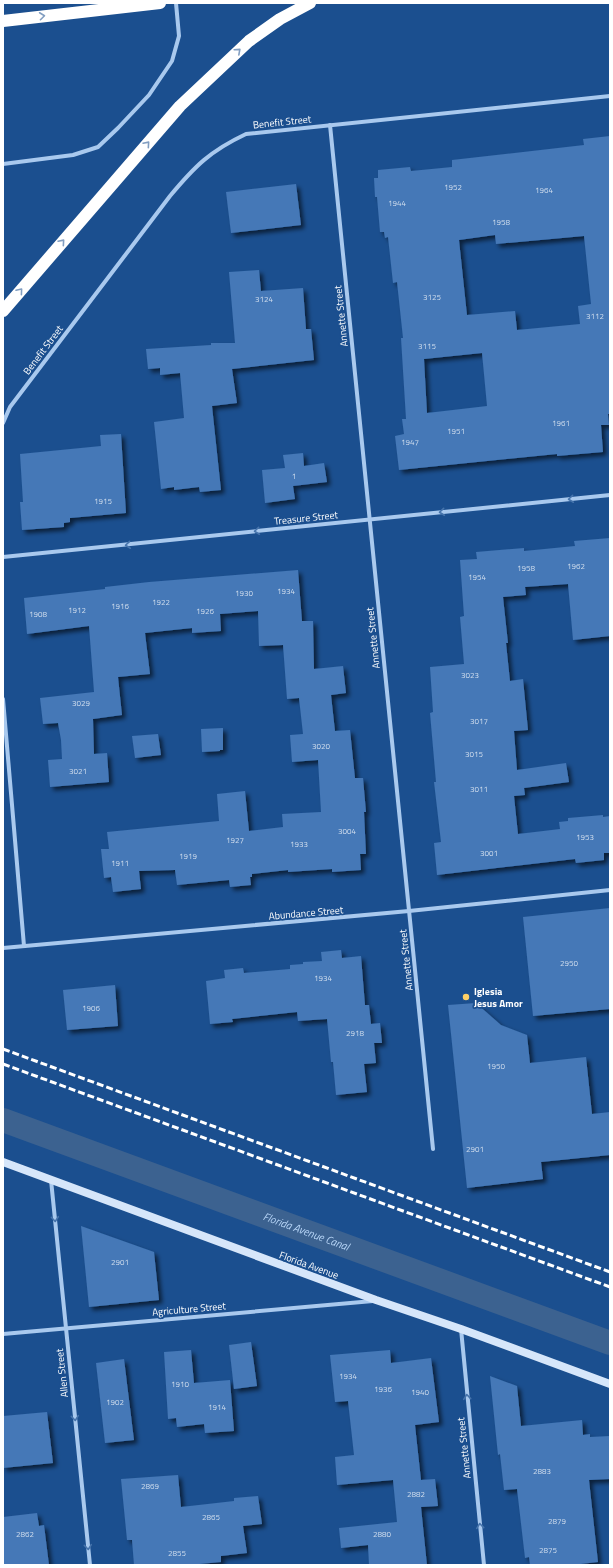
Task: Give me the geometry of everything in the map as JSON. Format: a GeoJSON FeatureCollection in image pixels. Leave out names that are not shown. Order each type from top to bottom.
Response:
{"type":"FeatureCollection","features":[{"type":"Feature","properties":{"kind":"highway"},"geometry":{"type":"LineString","coordinates":[[3,21],[160,3]]}},
{"type":"Feature","properties":{"kind":"highway"},"geometry":{"type":"LineString","coordinates":[[3,311],[36,271],[185,101],[249,41],[280,19],[310,3]]}},
{"type":"Feature","properties":{"kind":"street"},"geometry":{"type":"LineString","coordinates":[[3,164],[79,153],[98,147],[149,96],[172,61],[179,36],[176,3]]}},
{"type":"Feature","properties":{"kind":"street","name":"Benefit Street"},"geometry":{"type":"LineString","coordinates":[[3,423],[10,407],[170,196],[192,170],[225,143],[246,134],[610,96]]}},
{"type":"Feature","properties":{"kind":"street","name":"Annette Street"},"geometry":{"type":"LineString","coordinates":[[330,125],[433,1149]]}},
{"type":"Feature","properties":{"kind":"street","name":"Treasure Street"},"geometry":{"type":"LineString","coordinates":[[3,557],[610,495]]}},
{"type":"Feature","properties":{"kind":"street"},"geometry":{"type":"LineString","coordinates":[[3,699],[24,946]]}},
{"type":"Feature","properties":{"kind":"street","name":"Abundance Street"},"geometry":{"type":"LineString","coordinates":[[3,948],[409,912],[610,890]]}},
{"type":"Feature","properties":{"kind":"street","name":"Florida Avenue"},"geometry":{"type":"LineString","coordinates":[[3,1162],[376,1300],[610,1384]]}},
{"type":"Feature","properties":{"kind":"street","name":"Allen Street"},"geometry":{"type":"LineString","coordinates":[[51,1180],[90,1565]]}},
{"type":"Feature","properties":{"kind":"street","name":"Agriculture Street"},"geometry":{"type":"LineString","coordinates":[[3,1334],[376,1300]]}},
{"type":"Feature","properties":{"kind":"street","name":"Annette Street"},"geometry":{"type":"LineString","coordinates":[[460,1329],[484,1565]]}},
{"type":"Feature","properties":{"kind":"building"},"geometry":{"type":"Polygon","coordinates":[[[610,136],[610,414],[608,414],[609,425],[601,425],[603,452],[557,456],[557,454],[399,470],[395,436],[404,434],[402,419],[406,419],[401,338],[403,338],[397,282],[393,283],[388,237],[385,238],[384,232],[380,232],[374,178],[378,178],[378,170],[410,167],[411,171],[452,167],[452,160],[584,145],[583,139],[610,136]],[[495,235],[459,240],[467,315],[515,311],[517,330],[580,324],[578,306],[591,304],[584,236],[496,244],[495,235]],[[482,353],[424,359],[427,413],[487,406],[482,353]]]}},
{"type":"Feature","properties":{"kind":"building"},"geometry":{"type":"Polygon","coordinates":[[[296,184],[301,225],[231,233],[226,192],[296,184]]]}},
{"type":"Feature","properties":{"kind":"building"},"geometry":{"type":"Polygon","coordinates":[[[259,270],[261,291],[303,288],[306,329],[311,329],[314,360],[232,369],[237,403],[212,406],[221,490],[200,492],[199,487],[174,490],[174,487],[161,489],[154,422],[184,418],[180,373],[160,375],[160,368],[148,369],[146,349],[211,345],[211,343],[235,343],[229,272],[259,270]]]}},
{"type":"Feature","properties":{"kind":"building"},"geometry":{"type":"Polygon","coordinates":[[[121,434],[126,513],[70,518],[70,522],[64,523],[64,527],[22,530],[20,502],[23,502],[20,454],[101,446],[100,435],[121,434]]]}},
{"type":"Feature","properties":{"kind":"building"},"geometry":{"type":"Polygon","coordinates":[[[303,453],[304,466],[324,463],[327,482],[293,486],[295,499],[265,503],[262,470],[285,468],[283,455],[303,453]]]}},
{"type":"Feature","properties":{"kind":"building"},"geometry":{"type":"Polygon","coordinates":[[[610,538],[610,636],[573,640],[568,584],[525,587],[526,595],[503,597],[510,681],[523,679],[528,730],[514,731],[517,770],[566,763],[569,782],[524,788],[525,795],[514,796],[518,834],[560,829],[559,822],[568,821],[568,818],[603,815],[603,817],[610,816],[610,853],[604,853],[604,860],[576,863],[575,859],[437,875],[434,843],[441,842],[434,782],[436,782],[430,713],[433,712],[430,667],[464,664],[460,617],[464,616],[460,560],[477,559],[476,552],[524,548],[524,551],[575,546],[574,541],[610,538]]]}},
{"type":"Feature","properties":{"kind":"building"},"geometry":{"type":"Polygon","coordinates":[[[298,570],[302,621],[313,621],[314,669],[343,666],[346,693],[331,695],[335,731],[350,730],[355,778],[363,778],[366,812],[364,812],[366,854],[360,854],[361,870],[332,872],[332,869],[288,872],[288,870],[252,874],[252,877],[250,877],[251,885],[230,887],[229,880],[177,885],[175,870],[139,871],[141,889],[113,892],[111,877],[104,878],[101,849],[109,849],[107,832],[219,821],[217,794],[245,791],[249,831],[283,827],[282,814],[321,812],[318,760],[292,762],[290,735],[303,734],[299,698],[287,699],[283,645],[259,646],[258,611],[220,614],[221,631],[192,633],[192,628],[145,633],[150,674],[118,677],[122,715],[93,719],[94,754],[107,753],[109,782],[50,787],[48,760],[62,759],[61,740],[58,723],[43,724],[40,698],[94,692],[89,626],[27,634],[24,598],[105,589],[105,587],[149,582],[298,570]]]}},
{"type":"Feature","properties":{"kind":"building"},"geometry":{"type":"Polygon","coordinates":[[[223,728],[223,750],[202,752],[201,729],[223,728]]]}},
{"type":"Feature","properties":{"kind":"building"},"geometry":{"type":"Polygon","coordinates":[[[158,734],[161,755],[135,758],[132,736],[158,734]]]}},
{"type":"Feature","properties":{"kind":"building"},"geometry":{"type":"Polygon","coordinates":[[[610,908],[610,1009],[533,1016],[523,917],[610,908]]]}},
{"type":"Feature","properties":{"kind":"building"},"geometry":{"type":"Polygon","coordinates":[[[341,950],[342,958],[361,956],[365,1005],[369,1005],[371,1024],[380,1023],[382,1043],[374,1043],[376,1063],[364,1064],[367,1092],[336,1095],[327,1019],[298,1021],[297,1012],[232,1019],[233,1022],[210,1024],[206,981],[225,978],[224,970],[243,968],[244,973],[290,969],[290,965],[303,964],[303,962],[322,961],[321,952],[341,950]]]}},
{"type":"Feature","properties":{"kind":"building"},"geometry":{"type":"Polygon","coordinates":[[[115,985],[118,1026],[67,1030],[63,990],[115,985]]]}},
{"type":"Feature","properties":{"kind":"building"},"geometry":{"type":"Polygon","coordinates":[[[476,1003],[501,1025],[527,1035],[530,1063],[586,1057],[592,1114],[610,1112],[610,1155],[541,1162],[543,1179],[467,1188],[448,1005],[476,1003]]]}},
{"type":"Feature","properties":{"kind":"building"},"geometry":{"type":"Polygon","coordinates":[[[81,1226],[154,1252],[159,1300],[89,1307],[81,1226]]]}},
{"type":"Feature","properties":{"kind":"building"},"geometry":{"type":"Polygon","coordinates":[[[251,1342],[257,1386],[234,1389],[229,1345],[251,1342]]]}},
{"type":"Feature","properties":{"kind":"building"},"geometry":{"type":"Polygon","coordinates":[[[191,1350],[194,1383],[230,1380],[234,1431],[205,1433],[204,1424],[177,1427],[176,1418],[168,1419],[164,1352],[191,1350]]]}},
{"type":"Feature","properties":{"kind":"building"},"geometry":{"type":"Polygon","coordinates":[[[390,1350],[391,1363],[431,1358],[439,1422],[415,1425],[421,1480],[435,1479],[438,1506],[421,1507],[427,1565],[369,1565],[368,1545],[341,1548],[339,1528],[397,1522],[393,1480],[337,1485],[335,1457],[354,1455],[348,1401],[335,1402],[330,1355],[390,1350]]]}},
{"type":"Feature","properties":{"kind":"building"},"geometry":{"type":"Polygon","coordinates":[[[124,1359],[134,1440],[105,1443],[96,1363],[124,1359]]]}},
{"type":"Feature","properties":{"kind":"building"},"geometry":{"type":"Polygon","coordinates":[[[490,1376],[517,1386],[521,1426],[582,1420],[583,1435],[590,1434],[590,1437],[610,1436],[610,1479],[589,1480],[598,1562],[572,1565],[530,1565],[529,1557],[525,1558],[517,1489],[504,1490],[500,1454],[498,1455],[490,1376]]]}},
{"type":"Feature","properties":{"kind":"building"},"geometry":{"type":"Polygon","coordinates":[[[47,1412],[53,1463],[3,1468],[3,1416],[47,1412]]]}},
{"type":"Feature","properties":{"kind":"building"},"geometry":{"type":"Polygon","coordinates":[[[178,1475],[181,1507],[234,1501],[234,1498],[258,1496],[262,1524],[243,1526],[247,1553],[221,1556],[221,1562],[189,1565],[134,1565],[132,1540],[127,1540],[121,1479],[178,1475]]]}},
{"type":"Feature","properties":{"kind":"building"},"geometry":{"type":"Polygon","coordinates":[[[37,1513],[39,1526],[44,1525],[49,1565],[3,1565],[3,1517],[37,1513]]]}},
{"type":"Feature","properties":{"kind":"waterway","name":"Florida Avenue Canal"},"geometry":{"type":"LineString","coordinates":[[3,1120],[610,1343]]}},
{"type":"Feature","properties":{"kind":"railway"},"geometry":{"type":"LineString","coordinates":[[3,1049],[610,1272]]}},
{"type":"Feature","properties":{"kind":"railway"},"geometry":{"type":"LineString","coordinates":[[3,1064],[610,1287]]}},
{"type":"Feature","properties":{"kind":"place","name":"Iglesia Jesus Amor"},"geometry":{"type":"Point","coordinates":[466,997]}}]}
